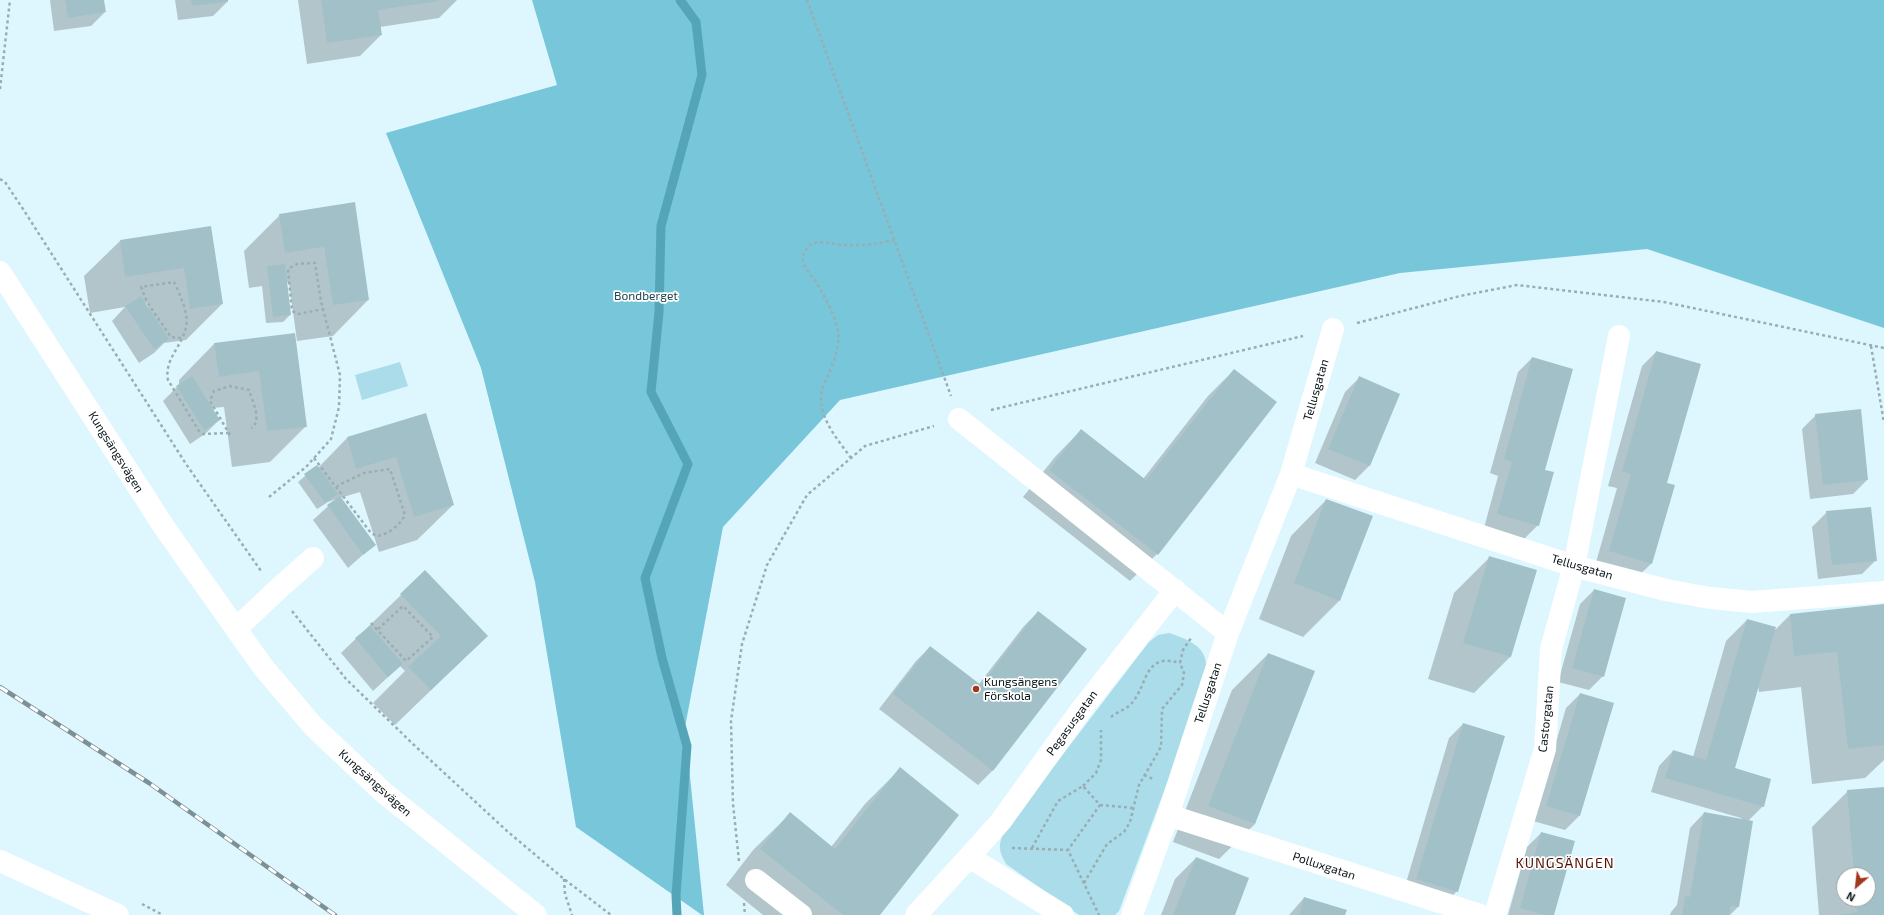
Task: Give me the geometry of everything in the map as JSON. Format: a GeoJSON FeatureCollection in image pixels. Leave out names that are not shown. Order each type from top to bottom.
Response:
{"type":"FeatureCollection","features":[{"type":"Feature","properties":{"kind":"street","name":"Kungsängsvägen"},"geometry":{"type":"LineString","coordinates":[[0,272],[164,527],[263,667],[313,726],[382,792],[536,915]]}},
{"type":"Feature","properties":{"kind":"street","name":"Tellusgatan"},"geometry":{"type":"LineString","coordinates":[[1132,915],[1168,815],[1228,633],[1291,474],[1334,329]]}},
{"type":"Feature","properties":{"kind":"street","name":"Castorgatan"},"geometry":{"type":"LineString","coordinates":[[1495,915],[1545,749],[1551,649],[1574,566],[1619,336]]}},
{"type":"Feature","properties":{"kind":"street"},"geometry":{"type":"LineString","coordinates":[[959,419],[1228,633]]}},
{"type":"Feature","properties":{"kind":"street","name":"Tellusgatan"},"geometry":{"type":"LineString","coordinates":[[1291,474],[1574,566],[1666,590],[1736,601],[1768,602],[1884,592]]}},
{"type":"Feature","properties":{"kind":"street"},"geometry":{"type":"LineString","coordinates":[[236,630],[313,558]]}},
{"type":"Feature","properties":{"kind":"street","name":"Pegasusgatan"},"geometry":{"type":"LineString","coordinates":[[916,915],[1001,821],[1081,710],[1175,590]]}},
{"type":"Feature","properties":{"kind":"street","name":"Polluxgatan"},"geometry":{"type":"LineString","coordinates":[[1168,815],[1480,915]]}},
{"type":"Feature","properties":{"kind":"street"},"geometry":{"type":"LineString","coordinates":[[969,857],[1063,915]]}},
{"type":"Feature","properties":{"kind":"street"},"geometry":{"type":"LineString","coordinates":[[0,861],[118,915]]}},
{"type":"Feature","properties":{"kind":"street"},"geometry":{"type":"LineString","coordinates":[[756,880],[801,915]]}},
{"type":"Feature","properties":{"kind":"path"},"geometry":{"type":"LineString","coordinates":[[0,89],[10,0]]}},
{"type":"Feature","properties":{"kind":"path"},"geometry":{"type":"LineString","coordinates":[[807,0],[959,419]]}},
{"type":"Feature","properties":{"kind":"path"},"geometry":{"type":"LineString","coordinates":[[851,458],[829,426],[822,412],[821,399],[823,385],[838,350],[838,331],[819,286],[807,270],[803,260],[805,250],[812,242],[823,241],[843,245],[894,240]]}},
{"type":"Feature","properties":{"kind":"path"},"geometry":{"type":"LineString","coordinates":[[270,497],[306,467],[331,439],[339,407],[340,375],[323,309],[315,263],[296,264],[288,269],[292,311],[298,314],[323,309]]}},
{"type":"Feature","properties":{"kind":"path"},"geometry":{"type":"LineString","coordinates":[[182,338],[171,337],[147,302],[141,287],[174,282],[183,303],[186,327],[182,338],[172,354],[166,371],[168,380],[199,431],[203,434],[229,434],[210,401],[214,391],[230,386],[249,390],[257,418],[254,426],[251,428]]}},
{"type":"Feature","properties":{"kind":"path"},"geometry":{"type":"LineString","coordinates":[[740,863],[733,804],[731,721],[742,644],[767,565],[807,495],[865,446],[959,419],[1243,349],[1334,329],[1460,296],[1517,285],[1664,302],[1884,348]]}},
{"type":"Feature","properties":{"kind":"path"},"geometry":{"type":"LineString","coordinates":[[1871,346],[1884,423]]}},
{"type":"Feature","properties":{"kind":"path"},"geometry":{"type":"LineString","coordinates":[[314,458],[337,486],[371,533],[377,536],[383,535],[400,524],[405,515],[390,469],[364,474],[337,486]]}},
{"type":"Feature","properties":{"kind":"path"},"geometry":{"type":"LineString","coordinates":[[371,623],[377,630],[406,661],[433,637],[403,606],[377,630]]}},
{"type":"Feature","properties":{"kind":"path"},"geometry":{"type":"LineString","coordinates":[[1084,883],[1107,844],[1124,832],[1130,822],[1139,785],[1161,747],[1162,709],[1182,685],[1184,673],[1180,663],[1183,650],[1205,614]]}},
{"type":"Feature","properties":{"kind":"path"},"geometry":{"type":"LineString","coordinates":[[1108,719],[1130,704],[1138,694],[1146,672],[1151,667],[1163,661],[1180,663]]}},
{"type":"Feature","properties":{"kind":"path"},"geometry":{"type":"LineString","coordinates":[[1032,848],[1058,801],[1083,786],[1096,773],[1101,760],[1099,732],[1102,728]]}},
{"type":"Feature","properties":{"kind":"path"},"geometry":{"type":"LineString","coordinates":[[1083,786],[1100,805],[1134,808]]}},
{"type":"Feature","properties":{"kind":"path"},"geometry":{"type":"LineString","coordinates":[[1068,850],[1100,805]]}},
{"type":"Feature","properties":{"kind":"path"},"geometry":{"type":"LineString","coordinates":[[969,857],[1013,848],[1068,850]]}},
{"type":"Feature","properties":{"kind":"path"},"geometry":{"type":"LineString","coordinates":[[1068,850],[1099,915]]}},
{"type":"Feature","properties":{"kind":"path"},"geometry":{"type":"LineString","coordinates":[[564,879],[565,894],[572,915]]}},
{"type":"Feature","properties":{"kind":"path"},"geometry":{"type":"LineString","coordinates":[[743,900],[745,915]]}},
{"type":"Feature","properties":{"kind":"shaded area"},"geometry":{"type":"Polygon","coordinates":[[[400,362],[408,386],[362,400],[355,375],[400,362]]]}},
{"type":"Feature","properties":{"kind":"shaded area"},"geometry":{"type":"Polygon","coordinates":[[[1169,633],[1188,641],[1201,650],[1206,664],[1204,685],[1119,911],[1115,915],[1079,915],[1006,864],[1000,851],[1001,839],[1005,830],[1149,642],[1158,635],[1169,633]]]}},
{"type":"Feature","properties":{"kind":"green space","name":"Bondberget"},"geometry":{"type":"Polygon","coordinates":[[[532,0],[1884,0],[1884,328],[1647,249],[1400,273],[840,400],[723,527],[685,727],[704,915],[702,915],[576,827],[535,582],[481,368],[386,133],[557,85],[532,0]]]}},
{"type":"Feature","properties":{"kind":"building"},"geometry":{"type":"Polygon","coordinates":[[[65,0],[104,0],[106,12],[68,18],[65,0]]]}},
{"type":"Feature","properties":{"kind":"building"},"geometry":{"type":"Polygon","coordinates":[[[191,0],[228,0],[228,2],[192,6],[191,0]]]}},
{"type":"Feature","properties":{"kind":"building"},"geometry":{"type":"Polygon","coordinates":[[[321,0],[439,1],[378,10],[382,35],[327,43],[321,0]]]}},
{"type":"Feature","properties":{"kind":"building"},"geometry":{"type":"Polygon","coordinates":[[[355,202],[369,300],[333,305],[324,247],[285,253],[279,214],[355,202]]]}},
{"type":"Feature","properties":{"kind":"building"},"geometry":{"type":"Polygon","coordinates":[[[211,226],[223,304],[190,309],[184,268],[125,277],[120,240],[211,226]]]}},
{"type":"Feature","properties":{"kind":"building"},"geometry":{"type":"Polygon","coordinates":[[[285,264],[291,315],[273,317],[267,266],[285,264]]]}},
{"type":"Feature","properties":{"kind":"building"},"geometry":{"type":"Polygon","coordinates":[[[141,296],[169,339],[154,349],[125,306],[141,296]]]}},
{"type":"Feature","properties":{"kind":"building"},"geometry":{"type":"Polygon","coordinates":[[[295,333],[307,427],[267,431],[259,371],[219,377],[214,343],[295,333]]]}},
{"type":"Feature","properties":{"kind":"building"},"geometry":{"type":"Polygon","coordinates":[[[1656,351],[1701,364],[1667,483],[1675,485],[1652,564],[1609,551],[1631,474],[1622,471],[1656,351]]]}},
{"type":"Feature","properties":{"kind":"building"},"geometry":{"type":"Polygon","coordinates":[[[1532,357],[1573,369],[1545,470],[1554,472],[1539,526],[1497,514],[1512,462],[1504,459],[1532,357]]]}},
{"type":"Feature","properties":{"kind":"building"},"geometry":{"type":"Polygon","coordinates":[[[1234,369],[1277,402],[1158,555],[1049,470],[1081,429],[1146,480],[1234,369]]]}},
{"type":"Feature","properties":{"kind":"building"},"geometry":{"type":"Polygon","coordinates":[[[192,376],[220,420],[204,430],[176,386],[192,376]]]}},
{"type":"Feature","properties":{"kind":"building"},"geometry":{"type":"Polygon","coordinates":[[[1359,376],[1400,394],[1370,466],[1328,449],[1359,376]]]}},
{"type":"Feature","properties":{"kind":"building"},"geometry":{"type":"Polygon","coordinates":[[[1861,409],[1868,480],[1823,485],[1815,414],[1861,409]]]}},
{"type":"Feature","properties":{"kind":"building"},"geometry":{"type":"Polygon","coordinates":[[[426,413],[454,505],[414,517],[396,457],[356,469],[347,437],[426,413]]]}},
{"type":"Feature","properties":{"kind":"building"},"geometry":{"type":"Polygon","coordinates":[[[317,465],[338,494],[325,503],[304,474],[317,465]]]}},
{"type":"Feature","properties":{"kind":"building"},"geometry":{"type":"Polygon","coordinates":[[[340,496],[376,545],[363,555],[327,505],[340,496]]]}},
{"type":"Feature","properties":{"kind":"building"},"geometry":{"type":"Polygon","coordinates":[[[1326,499],[1373,516],[1340,601],[1294,583],[1326,499]]]}},
{"type":"Feature","properties":{"kind":"building"},"geometry":{"type":"Polygon","coordinates":[[[1871,507],[1877,561],[1832,565],[1826,511],[1871,507]]]}},
{"type":"Feature","properties":{"kind":"building"},"geometry":{"type":"Polygon","coordinates":[[[1489,556],[1537,570],[1511,657],[1463,643],[1489,556]]]}},
{"type":"Feature","properties":{"kind":"building"},"geometry":{"type":"Polygon","coordinates":[[[425,570],[488,636],[431,690],[408,667],[441,636],[400,594],[425,570]]]}},
{"type":"Feature","properties":{"kind":"building"},"geometry":{"type":"Polygon","coordinates":[[[1594,589],[1626,598],[1604,677],[1572,668],[1594,589]]]}},
{"type":"Feature","properties":{"kind":"building"},"geometry":{"type":"Polygon","coordinates":[[[1884,604],[1884,745],[1848,749],[1837,652],[1794,656],[1790,614],[1884,604]]]}},
{"type":"Feature","properties":{"kind":"building","name":"Kungsängens Förskola"},"geometry":{"type":"Polygon","coordinates":[[[1038,611],[1087,649],[993,771],[893,694],[930,646],[981,685],[1038,611]]]}},
{"type":"Feature","properties":{"kind":"building"},"geometry":{"type":"Polygon","coordinates":[[[1747,619],[1776,627],[1735,768],[1771,779],[1764,807],[1665,778],[1673,750],[1706,760],[1747,619]]]}},
{"type":"Feature","properties":{"kind":"building"},"geometry":{"type":"Polygon","coordinates":[[[370,626],[403,664],[388,677],[355,638],[370,626]]]}},
{"type":"Feature","properties":{"kind":"building"},"geometry":{"type":"Polygon","coordinates":[[[1268,653],[1315,671],[1255,824],[1208,806],[1268,653]]]}},
{"type":"Feature","properties":{"kind":"building"},"geometry":{"type":"Polygon","coordinates":[[[1580,693],[1614,703],[1580,816],[1546,806],[1580,693]]]}},
{"type":"Feature","properties":{"kind":"building"},"geometry":{"type":"Polygon","coordinates":[[[1463,723],[1505,736],[1458,892],[1416,879],[1463,723]]]}},
{"type":"Feature","properties":{"kind":"building"},"geometry":{"type":"Polygon","coordinates":[[[900,767],[959,815],[880,915],[843,915],[760,849],[790,812],[835,849],[900,767]]]}},
{"type":"Feature","properties":{"kind":"building"},"geometry":{"type":"Polygon","coordinates":[[[1884,787],[1884,915],[1837,915],[1857,912],[1857,907],[1876,907],[1876,867],[1853,867],[1847,790],[1884,787]]]}},
{"type":"Feature","properties":{"kind":"building"},"geometry":{"type":"Polygon","coordinates":[[[1704,812],[1753,821],[1739,907],[1731,906],[1729,915],[1682,915],[1685,896],[1690,897],[1704,812]]]}},
{"type":"Feature","properties":{"kind":"building"},"geometry":{"type":"Polygon","coordinates":[[[1541,832],[1575,841],[1554,915],[1544,915],[1520,908],[1541,832]]]}},
{"type":"Feature","properties":{"kind":"building"},"geometry":{"type":"Polygon","coordinates":[[[1196,857],[1249,878],[1235,915],[1173,915],[1196,857]]]}},
{"type":"Feature","properties":{"kind":"building"},"geometry":{"type":"Polygon","coordinates":[[[1304,897],[1347,910],[1345,915],[1299,915],[1304,897]]]}},
{"type":"Feature","properties":{"kind":"waterway"},"geometry":{"type":"LineString","coordinates":[[677,915],[676,895],[687,746],[662,658],[645,578],[688,464],[651,392],[659,312],[661,226],[702,75],[696,22],[680,0]]}},
{"type":"Feature","properties":{"kind":"railway"},"geometry":{"type":"LineString","coordinates":[[0,687],[149,783],[335,915]]}},
{"type":"Feature","properties":{"kind":"place","name":"Kungsängens Förskola"},"geometry":{"type":"Point","coordinates":[976,689]}},
{"type":"Feature","properties":{"kind":"district","name":"KUNGSÄNGEN"},"geometry":{"type":"Point","coordinates":[1565,863]}}]}
